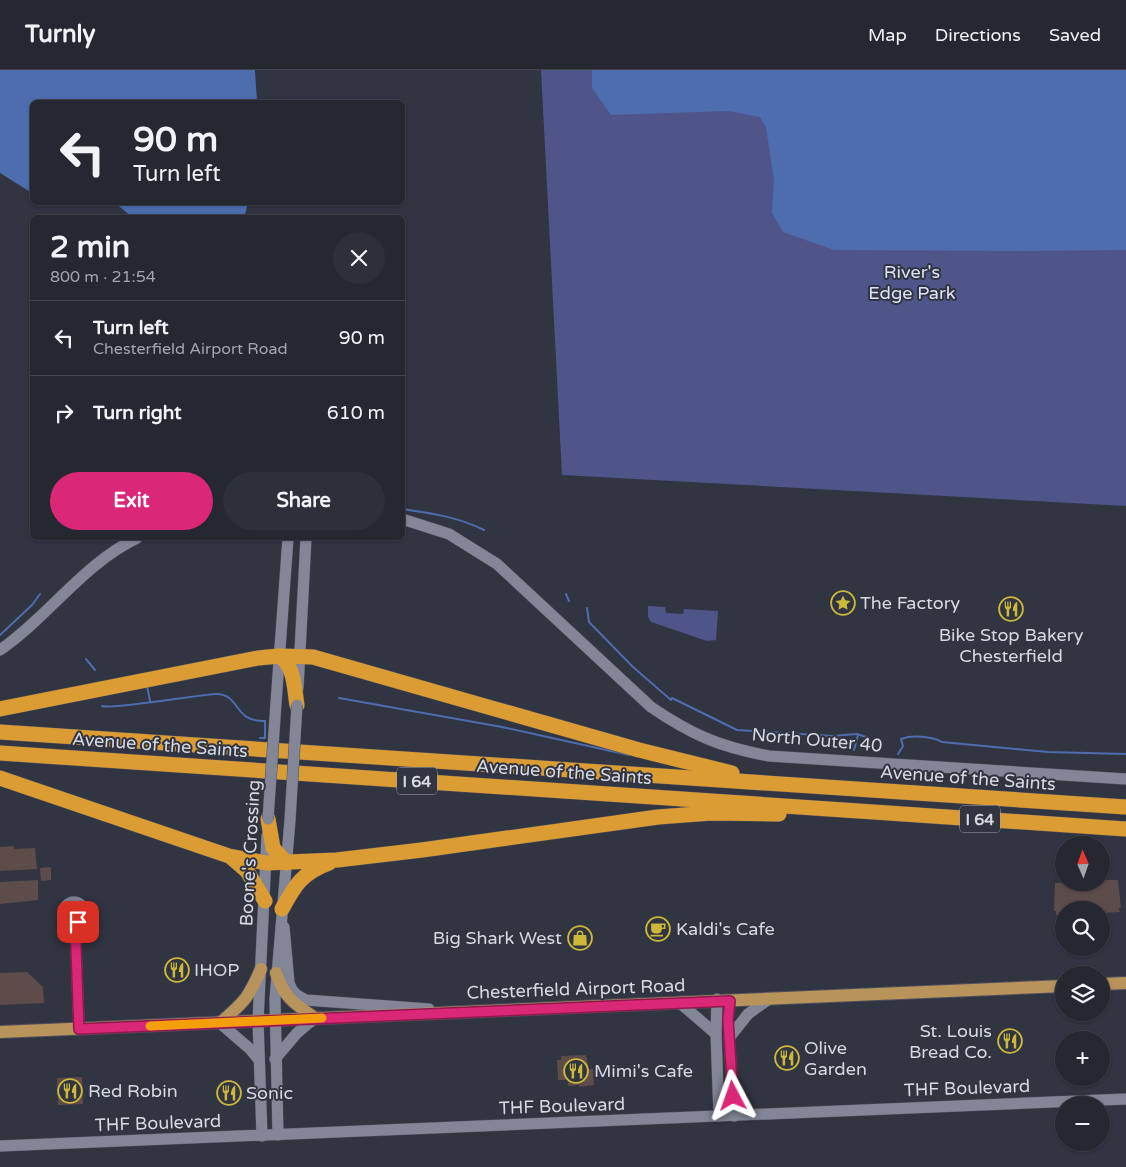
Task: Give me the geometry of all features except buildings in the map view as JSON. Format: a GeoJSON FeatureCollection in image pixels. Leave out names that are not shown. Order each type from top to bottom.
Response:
{"type":"FeatureCollection","features":[{"type":"Feature","properties":{"kind":"highway"},"geometry":{"type":"LineString","coordinates":[[279,656],[288,664],[291,670],[297,705]]}},
{"type":"Feature","properties":{"kind":"highway"},"geometry":{"type":"LineString","coordinates":[[0,709],[258,658],[279,656],[314,657],[631,747],[770,783]]}},
{"type":"Feature","properties":{"kind":"highway","name":"Avenue of the Saints"},"geometry":{"type":"LineString","coordinates":[[0,732],[1126,807]]}},
{"type":"Feature","properties":{"kind":"highway","name":"Avenue of the Saints"},"geometry":{"type":"LineString","coordinates":[[0,753],[1126,828]]}},
{"type":"Feature","properties":{"kind":"highway"},"geometry":{"type":"LineString","coordinates":[[0,778],[229,856],[266,864],[337,860],[678,814],[766,815],[835,809]]}},
{"type":"Feature","properties":{"kind":"highway"},"geometry":{"type":"LineString","coordinates":[[268,819],[274,848],[287,863]]}},
{"type":"Feature","properties":{"kind":"highway"},"geometry":{"type":"LineString","coordinates":[[229,856],[247,871],[265,900]]}},
{"type":"Feature","properties":{"kind":"highway"},"geometry":{"type":"LineString","coordinates":[[281,911],[295,885],[304,876],[314,868],[337,860]]}},
{"type":"Feature","properties":{"kind":"main road"},"geometry":{"type":"LineString","coordinates":[[220,1023],[244,1002],[250,994],[261,969]]}},
{"type":"Feature","properties":{"kind":"main road"},"geometry":{"type":"LineString","coordinates":[[276,973],[282,989],[289,999],[315,1018]]}},
{"type":"Feature","properties":{"kind":"main road"},"geometry":{"type":"LineString","coordinates":[[1110,984],[1126,983]]}},
{"type":"Feature","properties":{"kind":"main road","name":"Chesterfield Airport Road"},"geometry":{"type":"LineString","coordinates":[[0,1032],[1055,986]]}},
{"type":"Feature","properties":{"kind":"street","name":"North Outer 40"},"geometry":{"type":"LineString","coordinates":[[405,520],[449,534],[497,564],[651,707],[679,726],[708,740],[736,750],[769,756],[1126,780]]}},
{"type":"Feature","properties":{"kind":"street"},"geometry":{"type":"LineString","coordinates":[[0,650],[21,636],[92,569],[133,540]]}},
{"type":"Feature","properties":{"kind":"street","name":"Boone's Crossing"},"geometry":{"type":"LineString","coordinates":[[262,1136],[258,1021],[268,819],[288,540]]}},
{"type":"Feature","properties":{"kind":"street","name":"Boone's Crossing"},"geometry":{"type":"LineString","coordinates":[[278,1135],[274,1020],[276,973],[290,820],[306,540]]}},
{"type":"Feature","properties":{"kind":"street"},"geometry":{"type":"LineString","coordinates":[[305,562],[312,540]]}},
{"type":"Feature","properties":{"kind":"street"},"geometry":{"type":"LineString","coordinates":[[281,911],[287,943],[289,983],[298,996],[306,1000],[458,1011]]}},
{"type":"Feature","properties":{"kind":"street"},"geometry":{"type":"LineString","coordinates":[[75,922],[79,1029]]}},
{"type":"Feature","properties":{"kind":"street"},"geometry":{"type":"LineString","coordinates":[[729,1038],[748,1014],[769,999]]}},
{"type":"Feature","properties":{"kind":"street"},"geometry":{"type":"LineString","coordinates":[[719,1116],[716,1034],[722,1000]]}},
{"type":"Feature","properties":{"kind":"street"},"geometry":{"type":"LineString","coordinates":[[722,1000],[729,1038],[734,1116]]}},
{"type":"Feature","properties":{"kind":"street"},"geometry":{"type":"LineString","coordinates":[[680,1003],[716,1034]]}},
{"type":"Feature","properties":{"kind":"street"},"geometry":{"type":"LineString","coordinates":[[275,1059],[297,1033],[315,1018]]}},
{"type":"Feature","properties":{"kind":"street"},"geometry":{"type":"LineString","coordinates":[[220,1023],[250,1048],[259,1060]]}},
{"type":"Feature","properties":{"kind":"street","name":"THF Boulevard"},"geometry":{"type":"LineString","coordinates":[[0,1146],[1126,1099]]}},
{"type":"Feature","properties":{"kind":"green space","name":"River's Edge Park"},"geometry":{"type":"Polygon","coordinates":[[[541,70],[1126,70],[1126,506],[562,475],[541,70]]]}},
{"type":"Feature","properties":{"kind":"green space"},"geometry":{"type":"Polygon","coordinates":[[[648,606],[665,607],[666,613],[683,614],[684,609],[718,611],[716,640],[707,641],[651,622],[648,617],[648,606]]]}},
{"type":"Feature","properties":{"kind":"shaded area"},"geometry":{"type":"Polygon","coordinates":[[[0,70],[255,70],[257,100],[30,100],[30,192],[0,173],[0,70]]]}},
{"type":"Feature","properties":{"kind":"shaded area"},"geometry":{"type":"Polygon","coordinates":[[[592,70],[1126,70],[1126,250],[834,250],[783,232],[772,213],[774,181],[766,127],[760,117],[728,111],[611,115],[592,88],[592,70]]]}},
{"type":"Feature","properties":{"kind":"shaded area"},"geometry":{"type":"Polygon","coordinates":[[[117,205],[247,205],[245,215],[130,215],[117,205]]]}},
{"type":"Feature","properties":{"kind":"waterway"},"geometry":{"type":"LineString","coordinates":[[405,509],[454,519],[484,530]]}},
{"type":"Feature","properties":{"kind":"waterway"},"geometry":{"type":"LineString","coordinates":[[0,635],[32,605],[40,594]]}},
{"type":"Feature","properties":{"kind":"waterway"},"geometry":{"type":"LineString","coordinates":[[566,594],[569,601]]}},
{"type":"Feature","properties":{"kind":"waterway"},"geometry":{"type":"LineString","coordinates":[[587,608],[589,622],[633,667],[671,700],[672,698],[737,730],[832,736],[857,734],[866,737]]}},
{"type":"Feature","properties":{"kind":"waterway"},"geometry":{"type":"LineString","coordinates":[[86,659],[95,670]]}},
{"type":"Feature","properties":{"kind":"waterway"},"geometry":{"type":"LineString","coordinates":[[147,686],[150,701]]}},
{"type":"Feature","properties":{"kind":"waterway"},"geometry":{"type":"LineString","coordinates":[[102,706],[121,706],[205,695],[223,695],[234,702],[247,717],[265,721],[265,738],[260,738]]}},
{"type":"Feature","properties":{"kind":"waterway"},"geometry":{"type":"LineString","coordinates":[[339,698],[502,727],[629,755]]}},
{"type":"Feature","properties":{"kind":"waterway"},"geometry":{"type":"LineString","coordinates":[[854,750],[858,735]]}},
{"type":"Feature","properties":{"kind":"waterway"},"geometry":{"type":"LineString","coordinates":[[898,754],[903,746],[901,739],[916,737],[928,737],[942,742],[1048,752],[1126,754]]}},
{"type":"Feature","properties":{"kind":"slow traffic"},"geometry":{"type":"LineString","coordinates":[[150,1026],[322,1018]]}},
{"type":"Feature","properties":{"kind":"place","name":"The Factory"},"geometry":{"type":"Point","coordinates":[843,603]}},
{"type":"Feature","properties":{"kind":"place","name":"Bike Stop Bakery Chesterfield"},"geometry":{"type":"Point","coordinates":[1011,609]}},
{"type":"Feature","properties":{"kind":"place","name":"Kaldi's Cafe"},"geometry":{"type":"Point","coordinates":[658,929]}},
{"type":"Feature","properties":{"kind":"place","name":"Big Shark West"},"geometry":{"type":"Point","coordinates":[580,938]}},
{"type":"Feature","properties":{"kind":"place","name":"IHOP"},"geometry":{"type":"Point","coordinates":[177,970]}},
{"type":"Feature","properties":{"kind":"place","name":"St. Louis Bread Co."},"geometry":{"type":"Point","coordinates":[1010,1041]}},
{"type":"Feature","properties":{"kind":"place","name":"Olive Garden"},"geometry":{"type":"Point","coordinates":[787,1058]}},
{"type":"Feature","properties":{"kind":"place","name":"Mimi's Cafe"},"geometry":{"type":"Point","coordinates":[576,1071]}},
{"type":"Feature","properties":{"kind":"place","name":"Red Robin"},"geometry":{"type":"Point","coordinates":[70,1091]}},
{"type":"Feature","properties":{"kind":"place","name":"Sonic"},"geometry":{"type":"Point","coordinates":[229,1093]}},
{"type":"Feature","properties":{"kind":"route"},"geometry":{"type":"LineString","coordinates":[[78,922],[75,922],[79,1029],[458,1011],[730,1001],[728,1019],[733,1096]]}}]}
